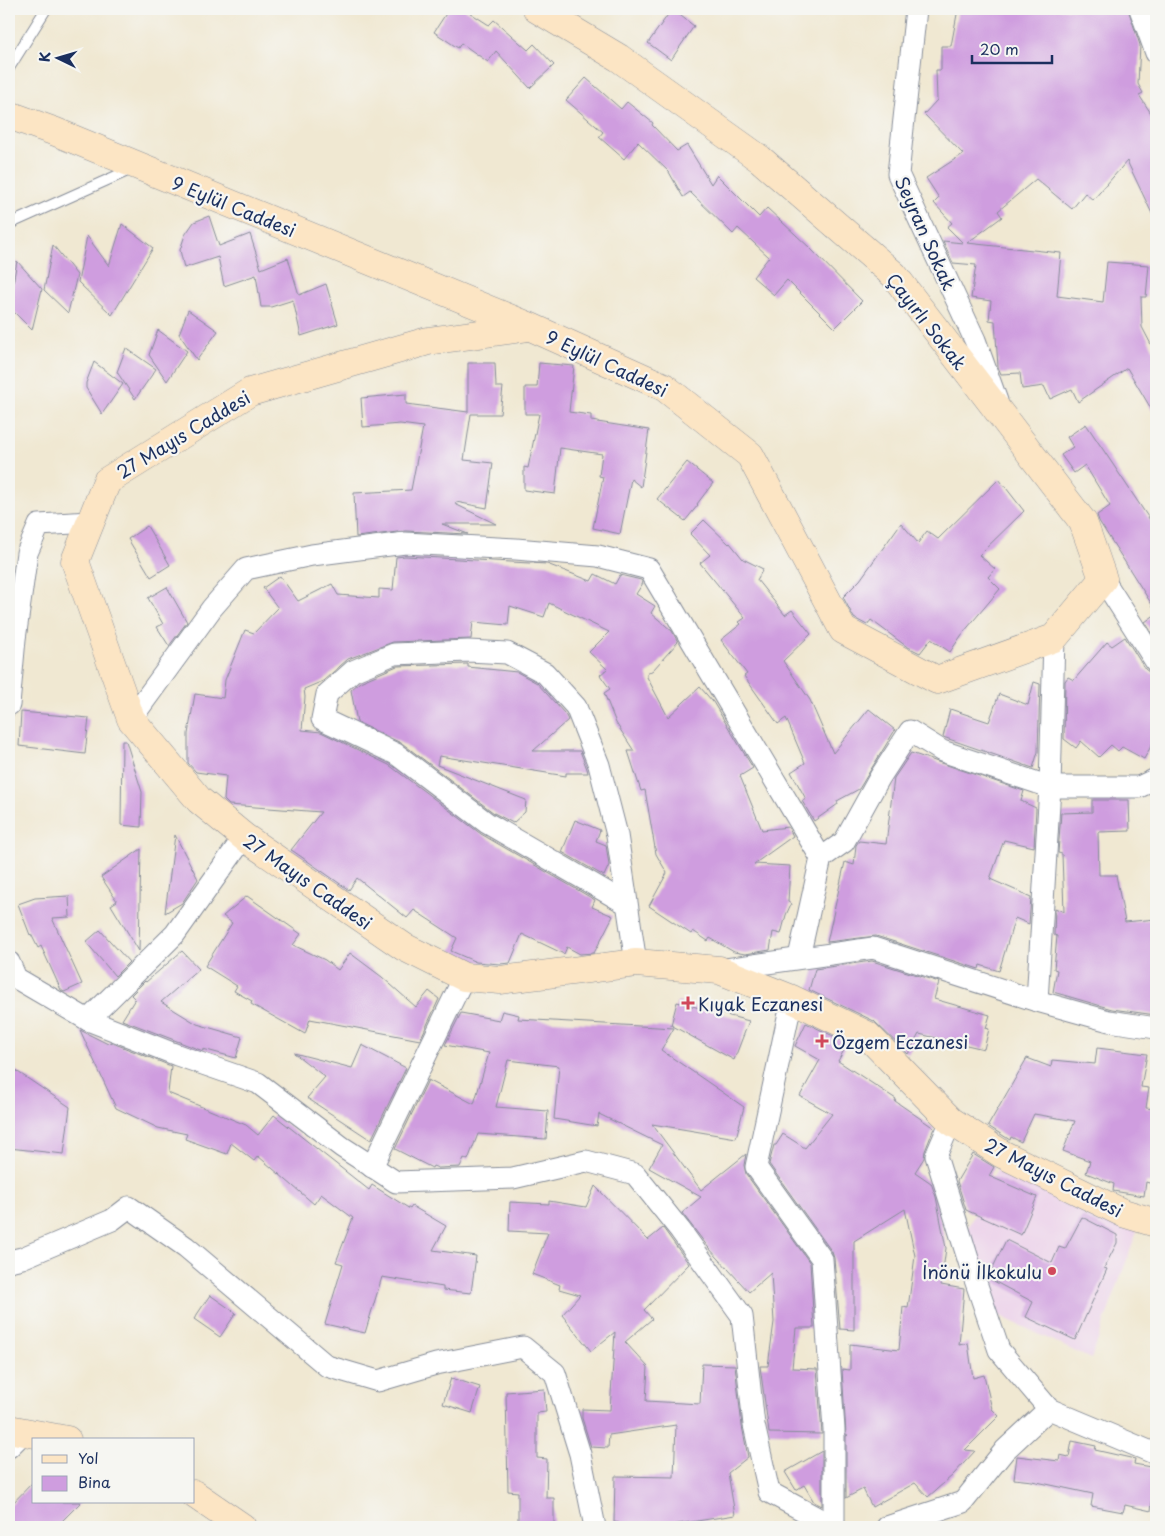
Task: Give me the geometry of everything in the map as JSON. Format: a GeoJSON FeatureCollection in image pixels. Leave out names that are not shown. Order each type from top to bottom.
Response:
{"type":"FeatureCollection","features":[{"type":"Feature","properties":{"kind":"street","name":"Çayırlı Sokak"},"geometry":{"type":"LineString","coordinates":[[537,9],[619,58],[760,159],[894,275],[1083,522],[1103,579],[1156,662]]}},
{"type":"Feature","properties":{"kind":"street","name":"Seyran Sokak"},"geometry":{"type":"LineString","coordinates":[[916,9],[898,174],[975,340],[1003,419]]}},
{"type":"Feature","properties":{"kind":"street"},"geometry":{"type":"LineString","coordinates":[[1140,9],[1156,54]]}},
{"type":"Feature","properties":{"kind":"street","name":"9 Eylül Caddesi"},"geometry":{"type":"LineString","coordinates":[[9,115],[56,132],[531,327],[664,386],[750,455],[843,630],[937,680],[1054,638]]}},
{"type":"Feature","properties":{"kind":"street","name":"27 Mayıs Caddesi"},"geometry":{"type":"LineString","coordinates":[[531,327],[428,341],[250,392],[107,481],[75,560],[131,719],[199,800],[244,837],[404,948],[464,977],[500,980],[636,963],[719,970],[792,998],[868,1035],[951,1121],[1002,1154],[1123,1213],[1156,1224]]}},
{"type":"Feature","properties":{"kind":"street"},"geometry":{"type":"LineString","coordinates":[[9,705],[14,639],[27,552],[39,525],[90,522]]}},
{"type":"Feature","properties":{"kind":"street"},"geometry":{"type":"LineString","coordinates":[[131,719],[212,608],[246,569],[312,556],[405,543],[598,556],[649,569],[821,858]]}},
{"type":"Feature","properties":{"kind":"street"},"geometry":{"type":"LineString","coordinates":[[1037,1001],[1050,787],[1054,638],[1103,579]]}},
{"type":"Feature","properties":{"kind":"street"},"geometry":{"type":"LineString","coordinates":[[626,904],[487,823],[396,754],[322,719],[327,694],[353,671],[394,654],[508,653],[545,673],[576,707],[599,765],[617,834],[636,963]]}},
{"type":"Feature","properties":{"kind":"street"},"geometry":{"type":"LineString","coordinates":[[799,957],[821,858],[844,842],[880,777],[910,731],[942,751],[1050,787],[1139,787],[1156,779]]}},
{"type":"Feature","properties":{"kind":"street"},"geometry":{"type":"LineString","coordinates":[[88,1020],[175,934],[244,837]]}},
{"type":"Feature","properties":{"kind":"street"},"geometry":{"type":"LineString","coordinates":[[719,970],[799,957],[873,948],[1037,1001],[1109,1021],[1156,1028]]}},
{"type":"Feature","properties":{"kind":"street"},"geometry":{"type":"LineString","coordinates":[[9,962],[16,978],[88,1020],[258,1084],[342,1147],[396,1182],[513,1178],[586,1161],[635,1174],[680,1230],[742,1316],[754,1425],[769,1492],[834,1527],[834,1429],[822,1259],[756,1167],[792,998]]}},
{"type":"Feature","properties":{"kind":"street"},"geometry":{"type":"LineString","coordinates":[[372,1167],[464,977]]}},
{"type":"Feature","properties":{"kind":"street"},"geometry":{"type":"LineString","coordinates":[[951,1121],[936,1156],[999,1350],[1049,1409],[1156,1454]]}},
{"type":"Feature","properties":{"kind":"street"},"geometry":{"type":"LineString","coordinates":[[9,1261],[22,1258],[112,1220],[129,1207],[186,1246],[328,1366],[378,1381],[436,1364],[523,1347],[555,1373],[580,1454],[595,1527]]}},
{"type":"Feature","properties":{"kind":"street"},"geometry":{"type":"LineString","coordinates":[[887,1527],[963,1502],[1005,1450],[1049,1409]]}},
{"type":"Feature","properties":{"kind":"street"},"geometry":{"type":"LineString","coordinates":[[13,1437],[32,1438]]}},
{"type":"Feature","properties":{"kind":"street"},"geometry":{"type":"LineString","coordinates":[[195,1495],[242,1527]]}},
{"type":"Feature","properties":{"kind":"lane"},"geometry":{"type":"LineString","coordinates":[[9,68],[46,9]]}},
{"type":"Feature","properties":{"kind":"lane"},"geometry":{"type":"LineString","coordinates":[[9,224],[138,167]]}},
{"type":"Feature","properties":{"kind":"shaded area","name":"İnönü İlkokulu"},"geometry":{"type":"Polygon","coordinates":[[[998,1167],[1139,1226],[1091,1359],[996,1314],[967,1229],[998,1167]]]}},
{"type":"Feature","properties":{"kind":"building"},"geometry":{"type":"Polygon","coordinates":[[[449,9],[464,9],[489,25],[494,20],[528,50],[534,44],[554,65],[530,88],[496,51],[488,62],[461,43],[458,48],[434,32],[449,9]]]}},
{"type":"Feature","properties":{"kind":"building"},"geometry":{"type":"Polygon","coordinates":[[[672,9],[694,26],[671,60],[648,43],[672,9]]]}},
{"type":"Feature","properties":{"kind":"building"},"geometry":{"type":"Polygon","coordinates":[[[958,9],[1128,9],[1140,45],[1138,84],[1143,93],[1139,95],[1156,121],[1156,222],[1127,161],[1093,200],[1085,193],[1072,209],[1036,179],[998,211],[1002,217],[967,243],[1061,253],[1057,296],[1103,302],[1107,262],[1149,265],[1146,297],[1141,297],[1142,327],[1156,354],[1156,417],[1127,368],[1078,402],[1072,389],[1050,399],[1044,386],[1022,389],[1020,373],[1001,374],[998,367],[995,321],[989,320],[991,301],[971,298],[976,265],[953,263],[943,241],[963,243],[947,227],[952,223],[934,203],[939,198],[926,178],[963,154],[924,114],[937,100],[936,70],[941,70],[941,46],[951,46],[958,9]]]}},
{"type":"Feature","properties":{"kind":"building"},"geometry":{"type":"Polygon","coordinates":[[[586,78],[621,109],[627,102],[653,123],[652,125],[677,151],[687,145],[711,184],[717,175],[759,217],[767,208],[862,301],[835,328],[787,280],[774,295],[753,277],[769,257],[738,228],[733,234],[690,192],[683,197],[669,172],[638,142],[624,159],[599,137],[603,132],[566,100],[586,78]]]}},
{"type":"Feature","properties":{"kind":"building"},"geometry":{"type":"Polygon","coordinates":[[[209,216],[219,246],[250,234],[261,269],[288,258],[299,295],[326,284],[338,324],[301,336],[293,300],[271,307],[261,307],[256,275],[224,286],[218,257],[184,268],[180,250],[185,235],[194,222],[209,216]]]}},
{"type":"Feature","properties":{"kind":"building"},"geometry":{"type":"Polygon","coordinates":[[[122,224],[153,248],[112,315],[78,282],[87,236],[109,266],[122,224]]]}},
{"type":"Feature","properties":{"kind":"building"},"geometry":{"type":"Polygon","coordinates":[[[53,245],[77,275],[68,313],[44,290],[53,245]]]}},
{"type":"Feature","properties":{"kind":"building"},"geometry":{"type":"Polygon","coordinates":[[[17,261],[42,289],[32,330],[9,307],[17,261]]]}},
{"type":"Feature","properties":{"kind":"building"},"geometry":{"type":"Polygon","coordinates":[[[188,310],[218,331],[197,360],[179,334],[188,310]]]}},
{"type":"Feature","properties":{"kind":"building"},"geometry":{"type":"Polygon","coordinates":[[[158,330],[187,351],[167,381],[149,355],[158,330]]]}},
{"type":"Feature","properties":{"kind":"building"},"geometry":{"type":"Polygon","coordinates":[[[126,348],[156,369],[135,399],[117,372],[126,348]]]}},
{"type":"Feature","properties":{"kind":"building"},"geometry":{"type":"Polygon","coordinates":[[[94,362],[123,384],[102,414],[86,388],[94,362]]]}},
{"type":"Feature","properties":{"kind":"building"},"geometry":{"type":"Polygon","coordinates":[[[468,363],[495,363],[496,387],[503,387],[500,414],[471,414],[464,460],[493,463],[487,508],[456,502],[455,504],[496,524],[442,524],[468,534],[406,531],[356,537],[354,493],[411,490],[423,427],[400,424],[363,427],[361,398],[406,394],[406,404],[468,412],[468,363]]]}},
{"type":"Feature","properties":{"kind":"building"},"geometry":{"type":"Polygon","coordinates":[[[539,363],[574,366],[569,412],[591,415],[591,421],[649,430],[641,487],[631,479],[620,534],[593,528],[603,477],[599,476],[602,454],[560,448],[555,494],[524,490],[524,467],[528,468],[539,414],[525,414],[525,387],[537,387],[539,363]]]}},
{"type":"Feature","properties":{"kind":"building"},"geometry":{"type":"Polygon","coordinates":[[[1086,424],[1156,529],[1156,611],[1099,521],[1097,515],[1110,506],[1085,465],[1074,473],[1061,455],[1073,447],[1067,437],[1086,424]]]}},
{"type":"Feature","properties":{"kind":"building"},"geometry":{"type":"Polygon","coordinates":[[[687,462],[713,483],[685,521],[657,499],[687,462]]]}},
{"type":"Feature","properties":{"kind":"building"},"geometry":{"type":"Polygon","coordinates":[[[999,479],[1024,511],[979,555],[995,569],[988,577],[1000,589],[963,633],[950,652],[931,639],[920,653],[906,646],[871,620],[867,625],[854,618],[843,597],[860,580],[901,523],[918,543],[927,531],[938,539],[999,479]]]}},
{"type":"Feature","properties":{"kind":"building"},"geometry":{"type":"Polygon","coordinates":[[[704,520],[730,543],[743,559],[763,569],[757,580],[785,615],[792,610],[811,634],[783,661],[810,700],[833,753],[869,709],[895,730],[859,789],[837,801],[838,804],[814,821],[802,801],[806,799],[791,772],[805,763],[786,718],[778,724],[744,676],[747,674],[721,640],[741,624],[739,622],[745,618],[700,563],[710,555],[690,534],[704,520]]]}},
{"type":"Feature","properties":{"kind":"building"},"geometry":{"type":"Polygon","coordinates":[[[147,526],[170,565],[151,577],[128,539],[147,526]]]}},
{"type":"Feature","properties":{"kind":"building"},"geometry":{"type":"Polygon","coordinates":[[[396,557],[547,564],[591,581],[595,574],[615,584],[620,575],[641,580],[643,583],[636,594],[655,606],[651,613],[672,631],[678,642],[653,670],[647,674],[668,717],[700,687],[713,702],[753,768],[740,776],[762,830],[788,827],[793,836],[754,864],[790,866],[788,902],[791,904],[781,934],[773,932],[770,950],[745,954],[734,952],[710,938],[708,941],[693,931],[691,934],[649,906],[667,873],[656,854],[645,790],[641,791],[628,751],[634,751],[616,723],[604,693],[610,689],[600,675],[607,669],[589,652],[609,632],[549,603],[544,617],[510,606],[508,625],[473,622],[471,639],[393,642],[348,659],[323,681],[304,689],[302,730],[321,732],[389,765],[481,834],[595,900],[592,907],[613,916],[594,953],[580,954],[567,947],[564,954],[522,934],[510,963],[476,962],[451,951],[457,938],[414,910],[407,918],[357,878],[349,890],[291,850],[321,812],[229,805],[224,800],[226,776],[196,772],[188,763],[188,734],[195,694],[223,698],[225,680],[245,630],[254,633],[278,608],[263,588],[280,576],[298,601],[332,584],[338,595],[379,598],[379,589],[393,590],[396,557]]]}},
{"type":"Feature","properties":{"kind":"building"},"geometry":{"type":"Polygon","coordinates":[[[167,587],[187,622],[169,646],[157,627],[163,624],[148,598],[167,587]]]}},
{"type":"Feature","properties":{"kind":"building"},"geometry":{"type":"Polygon","coordinates":[[[1156,614],[1156,639],[1145,622],[1156,614]]]}},
{"type":"Feature","properties":{"kind":"building"},"geometry":{"type":"Polygon","coordinates":[[[1125,637],[1145,669],[1150,673],[1156,674],[1156,737],[1144,759],[1122,747],[1118,751],[1111,745],[1099,757],[1081,741],[1076,748],[1064,739],[1065,681],[1068,677],[1074,680],[1107,642],[1112,646],[1125,637]]]}},
{"type":"Feature","properties":{"kind":"building"},"geometry":{"type":"Polygon","coordinates":[[[468,664],[468,667],[517,672],[537,683],[565,714],[568,720],[533,751],[580,751],[587,769],[588,773],[566,773],[566,776],[439,756],[437,765],[526,800],[525,812],[513,823],[494,813],[403,744],[357,722],[351,690],[360,682],[397,666],[468,664]]]}},
{"type":"Feature","properties":{"kind":"building"},"geometry":{"type":"Polygon","coordinates":[[[1034,682],[1040,684],[1038,752],[1033,768],[943,737],[950,709],[989,722],[999,694],[1028,705],[1034,682]]]}},
{"type":"Feature","properties":{"kind":"building"},"geometry":{"type":"Polygon","coordinates":[[[21,712],[89,718],[85,754],[19,746],[21,712]]]}},
{"type":"Feature","properties":{"kind":"building"},"geometry":{"type":"Polygon","coordinates":[[[122,741],[126,741],[142,792],[141,827],[121,825],[122,741]]]}},
{"type":"Feature","properties":{"kind":"building"},"geometry":{"type":"Polygon","coordinates":[[[911,753],[1024,791],[1021,801],[1036,808],[1034,847],[1004,840],[990,879],[1031,897],[1029,924],[1015,918],[999,971],[980,965],[979,969],[876,936],[827,942],[845,862],[854,865],[856,845],[859,841],[886,844],[894,778],[911,753]]]}},
{"type":"Feature","properties":{"kind":"building"},"geometry":{"type":"Polygon","coordinates":[[[1092,800],[1129,800],[1130,831],[1098,832],[1099,875],[1116,875],[1125,922],[1156,919],[1156,1015],[1112,1009],[1053,992],[1057,970],[1054,969],[1057,936],[1054,935],[1055,908],[1064,912],[1062,854],[1058,853],[1061,813],[1092,812],[1092,800]]]}},
{"type":"Feature","properties":{"kind":"building"},"geometry":{"type":"Polygon","coordinates":[[[575,820],[600,830],[596,841],[606,845],[609,865],[604,876],[562,852],[575,820]]]}},
{"type":"Feature","properties":{"kind":"building"},"geometry":{"type":"Polygon","coordinates":[[[175,835],[198,879],[182,903],[165,913],[175,835]]]}},
{"type":"Feature","properties":{"kind":"building"},"geometry":{"type":"Polygon","coordinates":[[[141,849],[139,951],[111,905],[117,901],[101,877],[141,849]]]}},
{"type":"Feature","properties":{"kind":"building"},"geometry":{"type":"Polygon","coordinates":[[[69,896],[70,917],[52,918],[82,984],[64,992],[61,990],[41,946],[38,948],[30,935],[18,904],[35,898],[69,896]]]}},
{"type":"Feature","properties":{"kind":"building"},"geometry":{"type":"Polygon","coordinates":[[[247,896],[301,934],[293,945],[325,960],[338,970],[350,953],[382,977],[416,1007],[429,991],[439,999],[420,1040],[310,1019],[305,1034],[251,1004],[252,1001],[234,991],[237,986],[205,966],[232,923],[223,916],[247,896]]]}},
{"type":"Feature","properties":{"kind":"building"},"geometry":{"type":"Polygon","coordinates":[[[100,930],[129,962],[115,976],[86,942],[100,930]]]}},
{"type":"Feature","properties":{"kind":"building"},"geometry":{"type":"Polygon","coordinates":[[[182,951],[199,969],[161,1002],[197,1024],[242,1037],[236,1058],[203,1049],[203,1051],[122,1020],[135,999],[131,995],[182,951]]]}},
{"type":"Feature","properties":{"kind":"building"},"geometry":{"type":"Polygon","coordinates":[[[872,961],[939,982],[934,999],[990,1015],[986,1028],[989,1029],[984,1049],[919,1034],[908,1054],[874,1021],[809,990],[815,969],[872,961]]]}},
{"type":"Feature","properties":{"kind":"building"},"geometry":{"type":"Polygon","coordinates":[[[677,1002],[749,1021],[734,1060],[671,1025],[677,1002]]]}},
{"type":"Feature","properties":{"kind":"building"},"geometry":{"type":"Polygon","coordinates":[[[502,1011],[519,1015],[518,1019],[674,1028],[661,1050],[744,1107],[736,1138],[652,1124],[701,1190],[746,1154],[744,1165],[746,1174],[810,1263],[814,1328],[796,1328],[792,1368],[817,1369],[822,1434],[769,1433],[760,1366],[768,1366],[774,1322],[771,1273],[749,1292],[708,1247],[682,1213],[701,1197],[649,1168],[662,1145],[599,1114],[597,1126],[554,1119],[559,1066],[508,1060],[496,1107],[548,1111],[546,1139],[478,1134],[468,1160],[464,1158],[460,1167],[438,1168],[433,1166],[432,1168],[395,1149],[428,1080],[474,1104],[489,1053],[445,1045],[461,1013],[499,1020],[502,1011]]]}},
{"type":"Feature","properties":{"kind":"building"},"geometry":{"type":"Polygon","coordinates":[[[806,1023],[848,1043],[838,1061],[896,1099],[895,1101],[934,1128],[924,1158],[915,1172],[931,1183],[936,1197],[946,1248],[941,1285],[964,1289],[959,1345],[968,1343],[973,1378],[984,1375],[992,1409],[999,1416],[965,1450],[975,1451],[953,1475],[928,1497],[915,1483],[872,1507],[863,1489],[846,1498],[846,1436],[848,1435],[846,1435],[842,1369],[850,1370],[850,1344],[899,1350],[903,1307],[908,1308],[915,1256],[905,1209],[854,1241],[854,1330],[840,1329],[832,1252],[769,1164],[774,1145],[776,1145],[783,1134],[805,1148],[832,1114],[800,1096],[820,1060],[795,1046],[806,1023]]]}},
{"type":"Feature","properties":{"kind":"building"},"geometry":{"type":"Polygon","coordinates":[[[80,1030],[108,1044],[110,1042],[171,1066],[168,1093],[246,1125],[258,1135],[274,1115],[369,1190],[372,1185],[410,1209],[412,1206],[446,1226],[433,1250],[476,1256],[471,1293],[443,1290],[443,1287],[382,1277],[365,1333],[325,1324],[343,1264],[336,1262],[353,1218],[321,1194],[314,1204],[258,1156],[254,1161],[231,1143],[227,1154],[185,1139],[187,1134],[158,1128],[116,1108],[80,1030]]]}},
{"type":"Feature","properties":{"kind":"building"},"geometry":{"type":"Polygon","coordinates":[[[362,1045],[406,1068],[371,1140],[307,1098],[325,1077],[294,1053],[352,1068],[362,1045]]]}},
{"type":"Feature","properties":{"kind":"building"},"geometry":{"type":"Polygon","coordinates":[[[1097,1048],[1147,1054],[1141,1087],[1149,1088],[1146,1108],[1156,1109],[1156,1185],[1146,1182],[1144,1196],[1113,1191],[1114,1184],[1086,1173],[1090,1161],[1063,1151],[1075,1121],[1034,1114],[1021,1142],[1011,1137],[1010,1140],[988,1126],[1027,1058],[1051,1067],[1052,1060],[1095,1064],[1097,1048]]]}},
{"type":"Feature","properties":{"kind":"building"},"geometry":{"type":"Polygon","coordinates":[[[9,1066],[70,1107],[64,1154],[9,1148],[9,1066]]]}},
{"type":"Feature","properties":{"kind":"building"},"geometry":{"type":"Polygon","coordinates":[[[973,1154],[994,1167],[989,1176],[1037,1197],[1021,1235],[966,1210],[957,1181],[973,1154]]]}},
{"type":"Feature","properties":{"kind":"building"},"geometry":{"type":"Polygon","coordinates":[[[595,1186],[648,1240],[663,1228],[689,1264],[644,1310],[652,1319],[625,1342],[648,1367],[646,1401],[700,1404],[702,1364],[735,1365],[742,1426],[748,1457],[728,1473],[735,1515],[659,1527],[619,1527],[619,1523],[614,1522],[615,1476],[674,1477],[676,1425],[609,1435],[608,1448],[591,1447],[582,1418],[582,1409],[610,1410],[615,1332],[591,1351],[562,1315],[580,1295],[559,1289],[560,1285],[532,1274],[548,1233],[509,1231],[510,1202],[549,1204],[549,1201],[586,1207],[595,1186]]]}},
{"type":"Feature","properties":{"kind":"building"},"geometry":{"type":"Polygon","coordinates":[[[1082,1217],[1117,1235],[1117,1243],[1104,1268],[1107,1269],[1075,1340],[1026,1317],[1033,1302],[988,1278],[1006,1240],[1052,1263],[1059,1247],[1065,1249],[1082,1217]]]}},
{"type":"Feature","properties":{"kind":"building"},"geometry":{"type":"Polygon","coordinates":[[[210,1295],[236,1313],[220,1337],[194,1319],[210,1295]]]}},
{"type":"Feature","properties":{"kind":"building"},"geometry":{"type":"Polygon","coordinates":[[[451,1378],[480,1387],[472,1413],[443,1404],[451,1378]]]}},
{"type":"Feature","properties":{"kind":"building"},"geometry":{"type":"Polygon","coordinates":[[[544,1389],[546,1412],[537,1413],[537,1458],[547,1459],[546,1498],[554,1498],[554,1527],[518,1526],[518,1492],[508,1491],[506,1392],[544,1389]]]}},
{"type":"Feature","properties":{"kind":"building"},"geometry":{"type":"Polygon","coordinates":[[[1072,1441],[1096,1446],[1095,1450],[1135,1459],[1134,1464],[1156,1468],[1151,1511],[1125,1505],[1123,1512],[1091,1506],[1093,1494],[1014,1479],[1017,1456],[1059,1461],[1060,1455],[1069,1457],[1072,1441]]]}},
{"type":"Feature","properties":{"kind":"building"},"geometry":{"type":"Polygon","coordinates":[[[822,1451],[822,1506],[814,1502],[804,1485],[796,1490],[785,1472],[822,1451]]]}},
{"type":"Feature","properties":{"kind":"building"},"geometry":{"type":"Polygon","coordinates":[[[32,1483],[32,1504],[79,1504],[56,1527],[9,1527],[9,1507],[32,1483]]]}},
{"type":"Feature","properties":{"kind":"place","name":"Kıyak Eczanesi"},"geometry":{"type":"Point","coordinates":[688,1003]}},
{"type":"Feature","properties":{"kind":"place","name":"Özgem Eczanesi"},"geometry":{"type":"Point","coordinates":[822,1041]}},
{"type":"Feature","properties":{"kind":"place","name":"İnönü İlkokulu"},"geometry":{"type":"Point","coordinates":[1052,1271]}}]}
